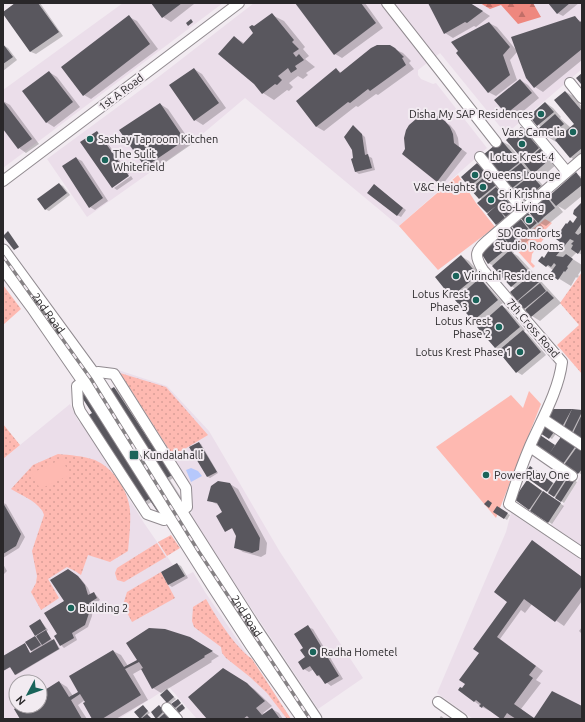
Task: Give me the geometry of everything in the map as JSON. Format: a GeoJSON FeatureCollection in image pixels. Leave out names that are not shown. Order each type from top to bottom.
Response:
{"type":"FeatureCollection","features":[{"type":"Feature","properties":{"kind":"main road","name":"2nd Road"},"geometry":{"type":"LineString","coordinates":[[3,252],[88,378],[219,583],[316,719]]}},
{"type":"Feature","properties":{"kind":"main road","name":"2nd Road"},"geometry":{"type":"LineString","coordinates":[[3,266],[88,378]]}},
{"type":"Feature","properties":{"kind":"main road","name":"2nd Road"},"geometry":{"type":"LineString","coordinates":[[219,583],[252,645],[304,719]]}},
{"type":"Feature","properties":{"kind":"street","name":"1st A Road"},"geometry":{"type":"LineString","coordinates":[[3,180],[239,3]]}},
{"type":"Feature","properties":{"kind":"street"},"geometry":{"type":"LineString","coordinates":[[387,3],[496,142]]}},
{"type":"Feature","properties":{"kind":"street"},"geometry":{"type":"LineString","coordinates":[[570,84],[582,98]]}},
{"type":"Feature","properties":{"kind":"street"},"geometry":{"type":"LineString","coordinates":[[524,120],[567,172]]}},
{"type":"Feature","properties":{"kind":"street"},"geometry":{"type":"LineString","coordinates":[[480,157],[522,209]]}},
{"type":"Feature","properties":{"kind":"street","name":"7th Cross Road"},"geometry":{"type":"LineString","coordinates":[[582,159],[522,209],[478,250],[476,256],[477,261],[483,270],[562,362],[559,379],[530,447],[509,504],[582,552]]}},
{"type":"Feature","properties":{"kind":"street"},"geometry":{"type":"LineString","coordinates":[[98,372],[114,374],[186,488],[187,507],[164,520],[147,514],[80,410],[78,405],[77,386],[88,378],[98,372]]}},
{"type":"Feature","properties":{"kind":"street"},"geometry":{"type":"LineString","coordinates":[[543,419],[582,445]]}},
{"type":"Feature","properties":{"kind":"street"},"geometry":{"type":"LineString","coordinates":[[530,447],[572,476]]}},
{"type":"Feature","properties":{"kind":"street"},"geometry":{"type":"LineString","coordinates":[[438,702],[462,719]]}},
{"type":"Feature","properties":{"kind":"street"},"geometry":{"type":"LineString","coordinates":[[168,708],[177,719]]}},
{"type":"Feature","properties":{"kind":"shaded area"},"geometry":{"type":"Polygon","coordinates":[[[123,3],[223,3],[3,168],[3,90],[123,3]]]}},
{"type":"Feature","properties":{"kind":"shaded area"},"geometry":{"type":"Polygon","coordinates":[[[254,3],[582,3],[582,69],[506,134],[440,53],[418,70],[418,75],[421,79],[433,84],[436,83],[487,148],[399,226],[245,98],[193,142],[87,217],[47,159],[161,75],[254,3]]]}},
{"type":"Feature","properties":{"kind":"shaded area"},"geometry":{"type":"Polygon","coordinates":[[[458,175],[476,203],[495,227],[438,270],[399,226],[458,175]]]}},
{"type":"Feature","properties":{"kind":"shaded area"},"geometry":{"type":"Polygon","coordinates":[[[545,219],[552,223],[543,232],[546,236],[532,254],[531,262],[535,266],[533,268],[513,246],[545,219]]]}},
{"type":"Feature","properties":{"kind":"shaded area"},"geometry":{"type":"Polygon","coordinates":[[[582,272],[582,374],[557,345],[579,325],[560,303],[582,272]]]}},
{"type":"Feature","properties":{"kind":"shaded area"},"geometry":{"type":"Polygon","coordinates":[[[3,285],[21,309],[3,325],[3,285]]]}},
{"type":"Feature","properties":{"kind":"shaded area"},"geometry":{"type":"Polygon","coordinates":[[[118,370],[167,386],[209,431],[280,552],[363,678],[318,709],[191,517],[191,487],[118,370]]]}},
{"type":"Feature","properties":{"kind":"shaded area"},"geometry":{"type":"Polygon","coordinates":[[[120,373],[166,387],[208,435],[173,456],[120,373]]]}},
{"type":"Feature","properties":{"kind":"shaded area","name":"PowerPlay One"},"geometry":{"type":"Polygon","coordinates":[[[529,391],[541,404],[496,518],[436,447],[511,395],[523,408],[529,391]]]}},
{"type":"Feature","properties":{"kind":"shaded area"},"geometry":{"type":"Polygon","coordinates":[[[70,404],[79,422],[82,423],[144,523],[173,565],[161,572],[168,585],[193,572],[291,719],[197,719],[169,687],[119,719],[3,719],[3,459],[70,404]]]}},
{"type":"Feature","properties":{"kind":"shaded area"},"geometry":{"type":"Polygon","coordinates":[[[3,424],[20,445],[3,459],[3,424]]]}},
{"type":"Feature","properties":{"kind":"shaded area"},"geometry":{"type":"Polygon","coordinates":[[[58,454],[95,460],[114,474],[123,488],[129,503],[130,526],[128,551],[110,562],[88,555],[81,575],[67,567],[48,579],[59,598],[41,610],[31,592],[36,583],[37,576],[32,551],[44,515],[35,503],[11,489],[33,465],[58,454]]]}},
{"type":"Feature","properties":{"kind":"shaded area"},"geometry":{"type":"Polygon","coordinates":[[[62,459],[70,475],[40,489],[32,473],[62,459]]]}},
{"type":"Feature","properties":{"kind":"shaded area"},"geometry":{"type":"Polygon","coordinates":[[[582,474],[582,546],[551,525],[582,474]]]}},
{"type":"Feature","properties":{"kind":"shaded area"},"geometry":{"type":"Polygon","coordinates":[[[511,513],[582,560],[582,719],[473,719],[437,693],[506,532],[511,513]]]}},
{"type":"Feature","properties":{"kind":"shaded area"},"geometry":{"type":"Polygon","coordinates":[[[171,535],[180,548],[167,556],[158,542],[171,535]]]}},
{"type":"Feature","properties":{"kind":"shaded area"},"geometry":{"type":"Polygon","coordinates":[[[157,543],[166,557],[124,582],[117,580],[115,573],[117,568],[157,543]]]}},
{"type":"Feature","properties":{"kind":"shaded area"},"geometry":{"type":"Polygon","coordinates":[[[161,572],[175,598],[132,622],[123,605],[127,592],[161,572]]]}},
{"type":"Feature","properties":{"kind":"shaded area"},"geometry":{"type":"Polygon","coordinates":[[[206,599],[220,623],[239,647],[252,659],[291,719],[287,719],[267,693],[226,658],[222,653],[221,647],[194,627],[192,621],[193,607],[206,599]]]}},
{"type":"Feature","properties":{"kind":"green space"},"geometry":{"type":"Polygon","coordinates":[[[480,3],[533,3],[541,17],[518,24],[501,5],[490,9],[480,3]]]}},
{"type":"Feature","properties":{"kind":"water"},"geometry":{"type":"Polygon","coordinates":[[[191,468],[198,471],[202,476],[191,482],[186,470],[191,468]]]}},
{"type":"Feature","properties":{"kind":"building"},"geometry":{"type":"Polygon","coordinates":[[[15,3],[38,3],[59,32],[30,52],[3,14],[3,12],[15,3]]]}},
{"type":"Feature","properties":{"kind":"building"},"geometry":{"type":"Polygon","coordinates":[[[151,3],[182,3],[162,18],[151,3]]]}},
{"type":"Feature","properties":{"kind":"building"},"geometry":{"type":"Polygon","coordinates":[[[295,3],[361,3],[376,23],[334,55],[295,3]]]}},
{"type":"Feature","properties":{"kind":"building"},"geometry":{"type":"Polygon","coordinates":[[[428,3],[470,3],[483,11],[467,23],[465,22],[444,34],[428,3]]]}},
{"type":"Feature","properties":{"kind":"building"},"geometry":{"type":"Polygon","coordinates":[[[548,3],[570,3],[557,14],[548,3]]]}},
{"type":"Feature","properties":{"kind":"building"},"geometry":{"type":"Polygon","coordinates":[[[272,13],[294,40],[292,42],[299,49],[293,53],[296,57],[299,54],[304,60],[295,66],[297,69],[291,73],[288,68],[278,76],[282,80],[277,85],[275,84],[262,94],[254,84],[218,54],[234,36],[243,44],[253,33],[249,27],[252,25],[254,26],[272,13]]]}},
{"type":"Feature","properties":{"kind":"building"},"geometry":{"type":"Polygon","coordinates":[[[129,15],[150,44],[83,96],[61,67],[129,15]]]}},
{"type":"Feature","properties":{"kind":"building"},"geometry":{"type":"Polygon","coordinates":[[[575,16],[580,22],[582,21],[582,49],[534,88],[526,78],[511,37],[575,16]]]}},
{"type":"Feature","properties":{"kind":"building"},"geometry":{"type":"Polygon","coordinates":[[[191,19],[193,22],[188,26],[186,23],[191,19]]]}},
{"type":"Feature","properties":{"kind":"building"},"geometry":{"type":"Polygon","coordinates":[[[489,22],[510,47],[503,55],[510,75],[488,93],[456,53],[458,51],[451,42],[489,22]]]}},
{"type":"Feature","properties":{"kind":"building"},"geometry":{"type":"Polygon","coordinates":[[[3,44],[13,57],[3,64],[3,44]]]}},
{"type":"Feature","properties":{"kind":"building"},"geometry":{"type":"Polygon","coordinates":[[[377,45],[390,45],[395,48],[404,57],[402,58],[406,65],[370,91],[368,89],[350,103],[348,102],[316,127],[296,101],[336,68],[340,73],[371,48],[377,45]]]}},
{"type":"Feature","properties":{"kind":"building"},"geometry":{"type":"Polygon","coordinates":[[[194,68],[219,103],[194,121],[169,85],[194,68]]]}},
{"type":"Feature","properties":{"kind":"building"},"geometry":{"type":"Polygon","coordinates":[[[49,71],[73,102],[46,123],[22,91],[49,71]]]}},
{"type":"Feature","properties":{"kind":"building"},"geometry":{"type":"Polygon","coordinates":[[[582,73],[582,83],[581,84],[576,78],[582,73]]]}},
{"type":"Feature","properties":{"kind":"building"},"geometry":{"type":"Polygon","coordinates":[[[520,79],[532,93],[506,114],[494,100],[520,79]]]}},
{"type":"Feature","properties":{"kind":"building","name":"Vars Camelia"},"geometry":{"type":"Polygon","coordinates":[[[565,91],[582,111],[582,148],[570,158],[555,140],[574,124],[554,100],[565,91]]]}},
{"type":"Feature","properties":{"kind":"building"},"geometry":{"type":"Polygon","coordinates":[[[3,101],[32,139],[18,149],[3,129],[3,101]]]}},
{"type":"Feature","properties":{"kind":"building","name":"Disha My SAP Residences"},"geometry":{"type":"Polygon","coordinates":[[[545,102],[554,112],[537,126],[529,116],[545,102]]]}},
{"type":"Feature","properties":{"kind":"building"},"geometry":{"type":"Polygon","coordinates":[[[160,103],[185,140],[145,167],[119,130],[160,103]]]}},
{"type":"Feature","properties":{"kind":"building"},"geometry":{"type":"Polygon","coordinates":[[[555,114],[564,124],[547,138],[539,128],[555,114]]]}},
{"type":"Feature","properties":{"kind":"building"},"geometry":{"type":"Polygon","coordinates":[[[428,115],[437,116],[445,121],[453,134],[454,143],[462,149],[437,182],[402,154],[405,149],[404,138],[409,125],[416,119],[428,115]]]}},
{"type":"Feature","properties":{"kind":"building"},"geometry":{"type":"Polygon","coordinates":[[[353,125],[362,134],[365,155],[368,154],[372,168],[355,172],[351,159],[353,158],[352,150],[344,137],[353,125]]]}},
{"type":"Feature","properties":{"kind":"building","name":"Lotus Krest 4"},"geometry":{"type":"Polygon","coordinates":[[[521,127],[539,148],[524,161],[506,140],[521,127]]]}},
{"type":"Feature","properties":{"kind":"building"},"geometry":{"type":"Polygon","coordinates":[[[97,131],[129,176],[112,188],[80,142],[97,131]]]}},
{"type":"Feature","properties":{"kind":"building"},"geometry":{"type":"Polygon","coordinates":[[[501,140],[520,162],[501,177],[483,155],[501,140]]]}},
{"type":"Feature","properties":{"kind":"building"},"geometry":{"type":"Polygon","coordinates":[[[541,148],[550,159],[533,174],[524,163],[541,148]]]}},
{"type":"Feature","properties":{"kind":"building"},"geometry":{"type":"Polygon","coordinates":[[[76,157],[103,198],[89,208],[62,166],[76,157]]]}},
{"type":"Feature","properties":{"kind":"building"},"geometry":{"type":"Polygon","coordinates":[[[477,163],[486,173],[469,187],[461,177],[477,163]]]}},
{"type":"Feature","properties":{"kind":"building"},"geometry":{"type":"Polygon","coordinates":[[[521,163],[530,174],[511,189],[502,178],[521,163]]]}},
{"type":"Feature","properties":{"kind":"building"},"geometry":{"type":"Polygon","coordinates":[[[576,172],[582,180],[582,185],[556,206],[548,197],[576,172]]]}},
{"type":"Feature","properties":{"kind":"building","name":"V&C Heights"},"geometry":{"type":"Polygon","coordinates":[[[487,175],[496,185],[479,199],[470,189],[487,175]]]}},
{"type":"Feature","properties":{"kind":"building"},"geometry":{"type":"Polygon","coordinates":[[[531,175],[541,186],[522,202],[512,190],[531,175]]]}},
{"type":"Feature","properties":{"kind":"building"},"geometry":{"type":"Polygon","coordinates":[[[59,183],[67,193],[45,210],[37,199],[59,183]]]}},
{"type":"Feature","properties":{"kind":"building"},"geometry":{"type":"Polygon","coordinates":[[[374,184],[403,208],[397,216],[367,193],[374,184]]]}},
{"type":"Feature","properties":{"kind":"building"},"geometry":{"type":"Polygon","coordinates":[[[496,187],[505,197],[499,203],[505,198],[515,210],[506,217],[500,211],[505,218],[496,225],[487,214],[496,206],[487,213],[477,203],[496,187]]]}},
{"type":"Feature","properties":{"kind":"building"},"geometry":{"type":"Polygon","coordinates":[[[546,196],[555,208],[544,217],[535,205],[546,196]]]}},
{"type":"Feature","properties":{"kind":"building"},"geometry":{"type":"Polygon","coordinates":[[[582,202],[582,223],[575,233],[578,235],[582,232],[582,248],[578,254],[571,249],[573,245],[571,244],[574,241],[570,239],[556,256],[563,257],[566,254],[573,259],[558,280],[551,275],[553,273],[551,272],[556,265],[554,263],[551,267],[548,265],[546,267],[538,261],[542,256],[544,258],[552,245],[555,247],[560,242],[556,239],[558,237],[557,236],[566,223],[567,224],[570,220],[573,223],[577,217],[573,214],[574,210],[582,202]]]}},
{"type":"Feature","properties":{"kind":"building"},"geometry":{"type":"Polygon","coordinates":[[[534,206],[544,217],[538,223],[528,211],[534,206]]]}},
{"type":"Feature","properties":{"kind":"building","name":"SD Comforts Studio Rooms"},"geometry":{"type":"Polygon","coordinates":[[[527,212],[537,223],[530,229],[520,217],[527,212]]]}},
{"type":"Feature","properties":{"kind":"building"},"geometry":{"type":"Polygon","coordinates":[[[520,218],[529,230],[520,237],[511,225],[520,218]]]}},
{"type":"Feature","properties":{"kind":"building"},"geometry":{"type":"Polygon","coordinates":[[[510,226],[520,238],[510,245],[501,234],[510,226]]]}},
{"type":"Feature","properties":{"kind":"building"},"geometry":{"type":"Polygon","coordinates":[[[8,231],[19,247],[14,250],[3,236],[8,231]]]}},
{"type":"Feature","properties":{"kind":"building"},"geometry":{"type":"Polygon","coordinates":[[[500,234],[510,246],[488,264],[481,253],[500,234]]]}},
{"type":"Feature","properties":{"kind":"building"},"geometry":{"type":"Polygon","coordinates":[[[510,250],[529,272],[511,287],[492,266],[510,250]]]}},
{"type":"Feature","properties":{"kind":"building","name":"Virinchi Residence"},"geometry":{"type":"Polygon","coordinates":[[[461,255],[478,275],[451,297],[435,277],[461,255]]]}},
{"type":"Feature","properties":{"kind":"building"},"geometry":{"type":"Polygon","coordinates":[[[532,274],[539,282],[517,301],[510,292],[532,274]]]}},
{"type":"Feature","properties":{"kind":"building","name":"Lotus Krest Phase 3"},"geometry":{"type":"Polygon","coordinates":[[[480,278],[498,300],[473,321],[455,300],[480,278]]]}},
{"type":"Feature","properties":{"kind":"building"},"geometry":{"type":"Polygon","coordinates":[[[540,283],[546,291],[524,309],[518,301],[540,283]]]}},
{"type":"Feature","properties":{"kind":"building"},"geometry":{"type":"Polygon","coordinates":[[[547,291],[554,298],[531,317],[525,310],[547,291]]]}},
{"type":"Feature","properties":{"kind":"building","name":"Lotus Krest Phase 2"},"geometry":{"type":"Polygon","coordinates":[[[502,305],[520,327],[495,348],[477,327],[502,305]]]}},
{"type":"Feature","properties":{"kind":"building","name":"Lotus Krest Phase 1"},"geometry":{"type":"Polygon","coordinates":[[[523,330],[541,352],[516,373],[498,351],[523,330]]]}},
{"type":"Feature","properties":{"kind":"building"},"geometry":{"type":"Polygon","coordinates":[[[103,381],[109,390],[114,387],[172,475],[167,478],[181,500],[159,514],[149,499],[143,503],[87,416],[92,413],[81,396],[103,381]]]}},
{"type":"Feature","properties":{"kind":"building"},"geometry":{"type":"Polygon","coordinates":[[[552,409],[572,409],[562,427],[549,418],[552,409]]]}},
{"type":"Feature","properties":{"kind":"building"},"geometry":{"type":"Polygon","coordinates":[[[572,409],[582,410],[582,412],[571,434],[563,429],[572,409]]]}},
{"type":"Feature","properties":{"kind":"building"},"geometry":{"type":"Polygon","coordinates":[[[582,414],[582,438],[581,440],[572,435],[582,414]]]}},
{"type":"Feature","properties":{"kind":"building"},"geometry":{"type":"Polygon","coordinates":[[[547,423],[556,429],[549,439],[540,433],[547,423]]]}},
{"type":"Feature","properties":{"kind":"building"},"geometry":{"type":"Polygon","coordinates":[[[563,434],[577,444],[563,464],[549,454],[563,434]]]}},
{"type":"Feature","properties":{"kind":"building"},"geometry":{"type":"Polygon","coordinates":[[[540,435],[555,445],[549,454],[534,444],[540,435]]]}},
{"type":"Feature","properties":{"kind":"building"},"geometry":{"type":"Polygon","coordinates":[[[199,442],[217,472],[207,477],[189,447],[199,442]]]}},
{"type":"Feature","properties":{"kind":"building"},"geometry":{"type":"Polygon","coordinates":[[[579,444],[582,446],[582,469],[578,474],[564,465],[579,444]]]}},
{"type":"Feature","properties":{"kind":"building"},"geometry":{"type":"Polygon","coordinates":[[[530,466],[553,483],[547,492],[523,475],[530,466]]]}},
{"type":"Feature","properties":{"kind":"building"},"geometry":{"type":"Polygon","coordinates":[[[562,471],[568,475],[554,497],[548,493],[562,471]]]}},
{"type":"Feature","properties":{"kind":"building"},"geometry":{"type":"Polygon","coordinates":[[[569,476],[575,480],[561,502],[555,498],[569,476]]]}},
{"type":"Feature","properties":{"kind":"building"},"geometry":{"type":"Polygon","coordinates":[[[527,480],[542,491],[529,510],[514,499],[527,480]]]}},
{"type":"Feature","properties":{"kind":"building"},"geometry":{"type":"Polygon","coordinates":[[[218,481],[230,483],[260,538],[259,550],[252,553],[234,548],[236,536],[232,528],[225,532],[216,516],[222,512],[217,503],[207,501],[211,486],[218,481]]]}},
{"type":"Feature","properties":{"kind":"building"},"geometry":{"type":"Polygon","coordinates":[[[543,491],[552,497],[539,517],[530,511],[543,491]]]}},
{"type":"Feature","properties":{"kind":"building"},"geometry":{"type":"Polygon","coordinates":[[[552,497],[561,503],[548,523],[539,517],[552,497]]]}},
{"type":"Feature","properties":{"kind":"building"},"geometry":{"type":"Polygon","coordinates":[[[488,500],[492,503],[489,508],[484,504],[488,500]]]}},
{"type":"Feature","properties":{"kind":"building"},"geometry":{"type":"Polygon","coordinates":[[[3,503],[21,534],[16,546],[3,554],[3,503]]]}},
{"type":"Feature","properties":{"kind":"building"},"geometry":{"type":"Polygon","coordinates":[[[497,506],[508,513],[504,519],[493,512],[497,506]]]}},
{"type":"Feature","properties":{"kind":"building"},"geometry":{"type":"Polygon","coordinates":[[[532,540],[582,577],[582,586],[555,622],[524,599],[497,637],[536,666],[529,675],[533,678],[514,704],[534,718],[552,691],[582,706],[582,719],[516,719],[507,713],[503,719],[501,719],[483,706],[482,708],[479,706],[481,704],[476,700],[474,702],[458,690],[465,684],[459,680],[479,653],[473,649],[507,602],[494,592],[532,540]]]}},
{"type":"Feature","properties":{"kind":"building"},"geometry":{"type":"Polygon","coordinates":[[[177,563],[185,576],[168,585],[161,572],[177,563]]]}},
{"type":"Feature","properties":{"kind":"building","name":"Building 2"},"geometry":{"type":"Polygon","coordinates":[[[68,569],[78,576],[85,585],[88,595],[94,592],[97,598],[89,603],[89,613],[85,625],[72,633],[74,638],[60,646],[54,636],[57,634],[44,613],[64,601],[50,580],[68,569]]]}},
{"type":"Feature","properties":{"kind":"building"},"geometry":{"type":"Polygon","coordinates":[[[40,619],[46,629],[35,636],[29,626],[40,619]]]}},
{"type":"Feature","properties":{"kind":"building"},"geometry":{"type":"Polygon","coordinates":[[[308,625],[339,676],[325,684],[310,666],[303,670],[298,662],[305,657],[300,650],[303,648],[294,634],[308,625]]]}},
{"type":"Feature","properties":{"kind":"building"},"geometry":{"type":"Polygon","coordinates":[[[149,628],[165,629],[190,637],[213,651],[152,689],[141,669],[143,668],[139,662],[125,669],[141,695],[102,719],[92,719],[80,694],[71,700],[82,719],[20,719],[17,714],[48,714],[48,688],[59,681],[69,697],[78,692],[69,676],[113,650],[124,667],[137,660],[126,643],[149,628]]]}},
{"type":"Feature","properties":{"kind":"building"},"geometry":{"type":"Polygon","coordinates":[[[46,630],[51,639],[42,645],[36,636],[46,630]]]}},
{"type":"Feature","properties":{"kind":"building"},"geometry":{"type":"Polygon","coordinates":[[[35,636],[41,645],[31,651],[25,642],[35,636]]]}},
{"type":"Feature","properties":{"kind":"building"},"geometry":{"type":"Polygon","coordinates":[[[54,639],[59,649],[17,674],[14,674],[10,667],[3,671],[3,656],[25,643],[30,653],[54,639]]]}},
{"type":"Feature","properties":{"kind":"building"},"geometry":{"type":"Polygon","coordinates":[[[223,668],[247,683],[265,701],[256,708],[262,715],[272,708],[280,719],[250,719],[247,716],[243,719],[207,719],[188,697],[223,668]]]}},
{"type":"Feature","properties":{"kind":"building"},"geometry":{"type":"Polygon","coordinates":[[[167,689],[174,697],[167,703],[160,695],[167,689]]]}},
{"type":"Feature","properties":{"kind":"building"},"geometry":{"type":"Polygon","coordinates":[[[178,699],[181,703],[175,708],[171,704],[178,699]]]}},
{"type":"Feature","properties":{"kind":"building"},"geometry":{"type":"Polygon","coordinates":[[[182,704],[185,708],[179,713],[176,709],[182,704]]]}},
{"type":"Feature","properties":{"kind":"building"},"geometry":{"type":"Polygon","coordinates":[[[143,705],[148,711],[140,719],[134,712],[143,705]]]}},
{"type":"Feature","properties":{"kind":"building"},"geometry":{"type":"Polygon","coordinates":[[[159,705],[164,711],[156,719],[151,712],[159,705]]]}},
{"type":"Feature","properties":{"kind":"building"},"geometry":{"type":"Polygon","coordinates":[[[165,713],[171,719],[158,719],[165,713]]]}},
{"type":"Feature","properties":{"kind":"building"},"geometry":{"type":"Polygon","coordinates":[[[147,714],[152,719],[141,719],[147,714]]]}},
{"type":"Feature","properties":{"kind":"railway"},"geometry":{"type":"LineString","coordinates":[[3,256],[91,379],[199,552],[310,719]]}},
{"type":"Feature","properties":{"kind":"place","name":"Disha My SAP Residences"},"geometry":{"type":"Point","coordinates":[541,114]}},
{"type":"Feature","properties":{"kind":"place","name":"Vars Camelia"},"geometry":{"type":"Point","coordinates":[573,132]}},
{"type":"Feature","properties":{"kind":"place","name":"Sashay Taproom Kitchen"},"geometry":{"type":"Point","coordinates":[90,139]}},
{"type":"Feature","properties":{"kind":"place","name":"Lotus Krest 4"},"geometry":{"type":"Point","coordinates":[522,144]}},
{"type":"Feature","properties":{"kind":"place","name":"The Sulit Whitefield"},"geometry":{"type":"Point","coordinates":[105,160]}},
{"type":"Feature","properties":{"kind":"place","name":"Queens Lounge"},"geometry":{"type":"Point","coordinates":[475,175]}},
{"type":"Feature","properties":{"kind":"place","name":"V&C Heights"},"geometry":{"type":"Point","coordinates":[483,187]}},
{"type":"Feature","properties":{"kind":"place","name":"Sri Krishna Co-Living"},"geometry":{"type":"Point","coordinates":[491,200]}},
{"type":"Feature","properties":{"kind":"place","name":"SD Comforts Studio Rooms"},"geometry":{"type":"Point","coordinates":[529,220]}},
{"type":"Feature","properties":{"kind":"place","name":"Virinchi Residence"},"geometry":{"type":"Point","coordinates":[456,276]}},
{"type":"Feature","properties":{"kind":"place","name":"Lotus Krest Phase 3"},"geometry":{"type":"Point","coordinates":[476,300]}},
{"type":"Feature","properties":{"kind":"place","name":"Lotus Krest Phase 2"},"geometry":{"type":"Point","coordinates":[499,327]}},
{"type":"Feature","properties":{"kind":"place","name":"Lotus Krest Phase 1"},"geometry":{"type":"Point","coordinates":[520,352]}},
{"type":"Feature","properties":{"kind":"place","name":"Kundalahalli"},"geometry":{"type":"Point","coordinates":[134,455]}},
{"type":"Feature","properties":{"kind":"place","name":"PowerPlay One"},"geometry":{"type":"Point","coordinates":[486,475]}},
{"type":"Feature","properties":{"kind":"place","name":"Building 2"},"geometry":{"type":"Point","coordinates":[71,608]}},
{"type":"Feature","properties":{"kind":"place","name":"Radha Hometel"},"geometry":{"type":"Point","coordinates":[313,652]}}]}
